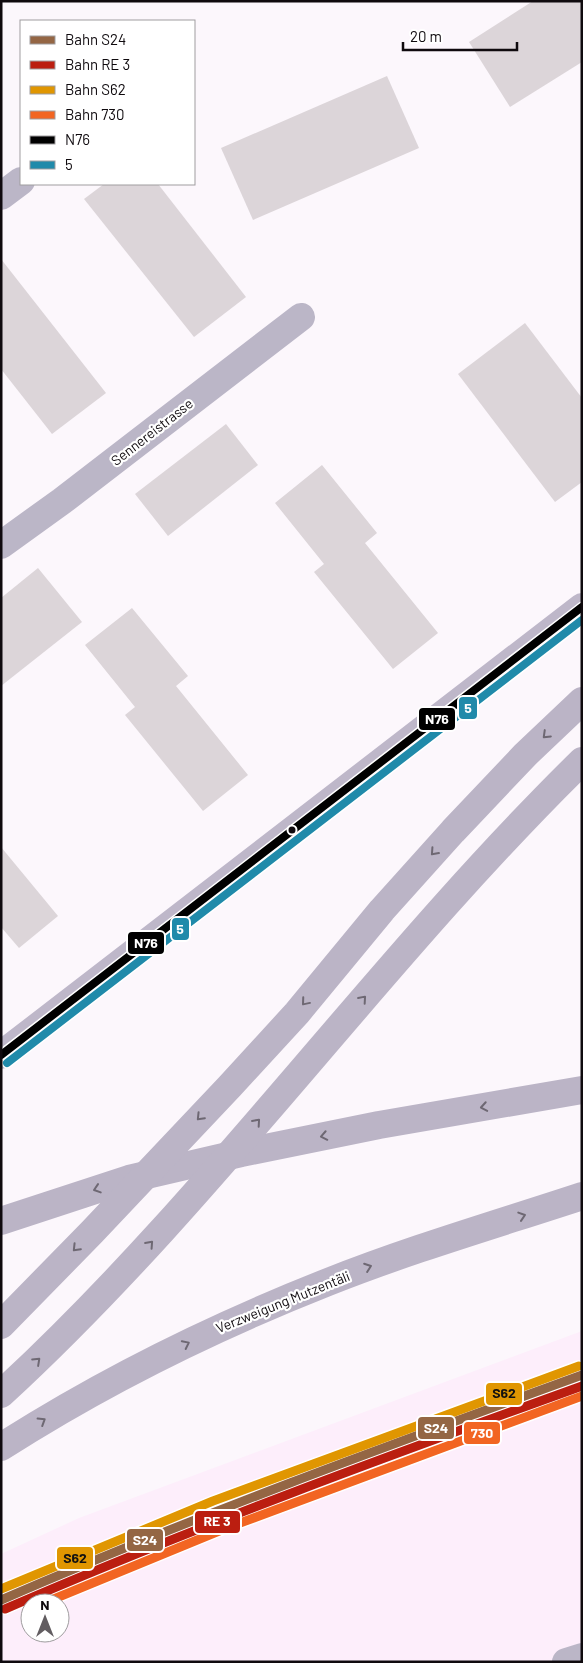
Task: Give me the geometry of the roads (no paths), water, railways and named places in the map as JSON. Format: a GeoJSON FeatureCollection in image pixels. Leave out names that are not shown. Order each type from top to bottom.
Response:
{"type":"FeatureCollection","features":[{"type":"Feature","properties":{"kind":"highway"},"geometry":{"type":"LineString","coordinates":[[1,1325],[230,1086],[296,1013],[382,910],[460,824],[525,756],[582,701]]}},
{"type":"Feature","properties":{"kind":"highway"},"geometry":{"type":"LineString","coordinates":[[1,1394],[48,1352],[124,1272],[199,1189],[473,874],[582,761]]}},
{"type":"Feature","properties":{"kind":"highway"},"geometry":{"type":"LineString","coordinates":[[1,1220],[129,1179],[222,1157],[379,1125],[582,1090]]}},
{"type":"Feature","properties":{"kind":"highway","name":"Verzweigung Mutzentäli"},"geometry":{"type":"LineString","coordinates":[[1,1447],[104,1385],[206,1334],[266,1307],[393,1258],[582,1196]]}},
{"type":"Feature","properties":{"kind":"main road"},"geometry":{"type":"LineString","coordinates":[[1,1055],[582,607]]}},
{"type":"Feature","properties":{"kind":"street"},"geometry":{"type":"LineString","coordinates":[[1,196],[20,182]]}},
{"type":"Feature","properties":{"kind":"street","name":"Sennereistrasse"},"geometry":{"type":"LineString","coordinates":[[1,545],[62,501],[301,317]]}},
{"type":"Feature","properties":{"kind":"street"},"geometry":{"type":"LineString","coordinates":[[566,1662],[582,1657]]}},
{"type":"Feature","properties":{"kind":"rail line","name":"S62"},"geometry":{"type":"LineString","coordinates":[[1,1589],[213,1501],[579,1366]]}},
{"type":"Feature","properties":{"kind":"rail line","name":"S24"},"geometry":{"type":"LineString","coordinates":[[1,1600],[217,1511],[582,1375]]}},
{"type":"Feature","properties":{"kind":"rail line","name":"730"},"geometry":{"type":"LineString","coordinates":[[68,1593],[224,1529],[582,1396]]}}]}
